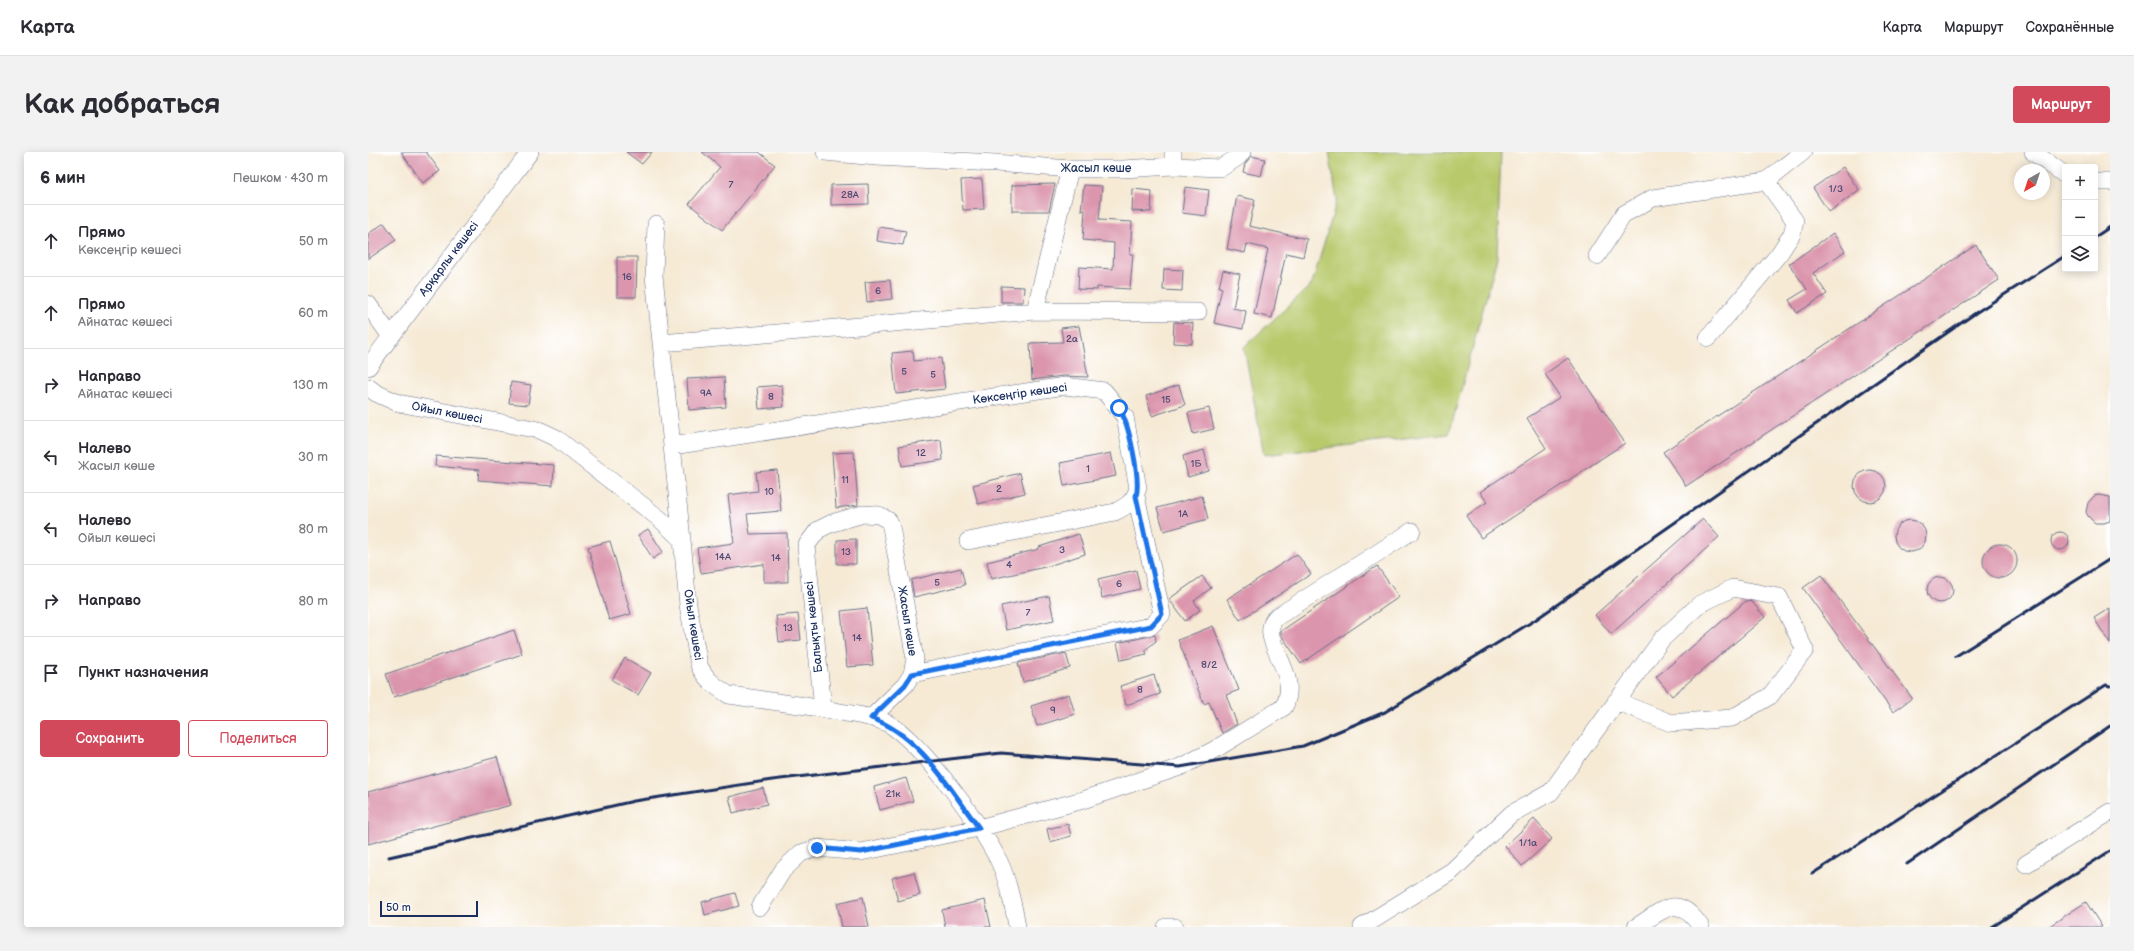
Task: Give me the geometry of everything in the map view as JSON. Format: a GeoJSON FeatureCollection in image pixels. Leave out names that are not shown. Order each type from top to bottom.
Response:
{"type":"FeatureCollection","features":[{"type":"Feature","properties":{"kind":"street","name":"Арқарлы көшесі"},"geometry":{"type":"LineString","coordinates":[[368,367],[530,152]]}},
{"type":"Feature","properties":{"kind":"street","name":"Жасыл көше"},"geometry":{"type":"LineString","coordinates":[[825,152],[876,157],[996,163],[1070,169],[1173,159],[1221,168],[1238,157],[1242,152]]}},
{"type":"Feature","properties":{"kind":"street"},"geometry":{"type":"LineString","coordinates":[[1597,256],[1624,214],[1653,198],[1766,181],[1804,152]]}},
{"type":"Feature","properties":{"kind":"street"},"geometry":{"type":"LineString","coordinates":[[2033,152],[2062,173]]}},
{"type":"Feature","properties":{"kind":"street"},"geometry":{"type":"LineString","coordinates":[[1035,311],[1070,169]]}},
{"type":"Feature","properties":{"kind":"street"},"geometry":{"type":"LineString","coordinates":[[1708,338],[1779,254],[1792,234],[1795,221],[1766,181]]}},
{"type":"Feature","properties":{"kind":"street"},"geometry":{"type":"LineString","coordinates":[[2098,182],[2110,182]]}},
{"type":"Feature","properties":{"kind":"street"},"geometry":{"type":"LineString","coordinates":[[656,224],[654,276],[682,540]]}},
{"type":"Feature","properties":{"kind":"street"},"geometry":{"type":"LineString","coordinates":[[368,304],[391,337]]}},
{"type":"Feature","properties":{"kind":"street"},"geometry":{"type":"LineString","coordinates":[[661,343],[1035,311],[1198,312]]}},
{"type":"Feature","properties":{"kind":"street","name":"Көксеңгір көшесі"},"geometry":{"type":"LineString","coordinates":[[672,446],[1065,386],[1104,391],[1125,418],[1137,478],[1138,488],[1136,496],[1162,614],[1151,626],[912,674]]}},
{"type":"Feature","properties":{"kind":"street","name":"Ойыл көшесі"},"geometry":{"type":"LineString","coordinates":[[368,387],[376,393],[398,403],[539,430],[556,438],[660,519],[682,540],[688,605],[699,665],[702,673],[717,688],[729,695],[822,708],[871,718],[887,723],[910,740],[930,762],[979,828],[1003,869],[1017,927]]}},
{"type":"Feature","properties":{"kind":"street"},"geometry":{"type":"LineString","coordinates":[[968,541],[1114,512],[1129,505],[1136,496]]}},
{"type":"Feature","properties":{"kind":"street","name":"Жасыл көше"},"geometry":{"type":"LineString","coordinates":[[806,546],[818,530],[832,523],[863,514],[879,515],[890,521],[914,659],[912,674],[905,685],[871,718]]}},
{"type":"Feature","properties":{"kind":"street"},"geometry":{"type":"LineString","coordinates":[[760,907],[783,870],[801,853],[817,848],[861,852],[979,828],[1083,800],[1180,767],[1214,750],[1284,707],[1290,689],[1287,676],[1270,631],[1271,624],[1275,618],[1412,531]]}},
{"type":"Feature","properties":{"kind":"street","name":"Балықты көшесі"},"geometry":{"type":"LineString","coordinates":[[806,546],[822,708]]}},
{"type":"Feature","properties":{"kind":"street"},"geometry":{"type":"LineString","coordinates":[[1362,927],[1452,871],[1511,814],[1551,792],[1616,701],[1662,639],[1700,604],[1733,588],[1779,597],[1805,650],[1770,696],[1732,718],[1671,723],[1616,701]]}},
{"type":"Feature","properties":{"kind":"street"},"geometry":{"type":"LineString","coordinates":[[2026,864],[2110,812]]}},
{"type":"Feature","properties":{"kind":"street"},"geometry":{"type":"LineString","coordinates":[[1636,927],[1668,907],[1675,906],[1681,906],[1692,914],[1701,927]]}},
{"type":"Feature","properties":{"kind":"street"},"geometry":{"type":"LineString","coordinates":[[1166,927],[1175,927]]}},
{"type":"Feature","properties":{"kind":"green space"},"geometry":{"type":"Polygon","coordinates":[[[1329,152],[1501,152],[1497,258],[1449,434],[1264,455],[1244,347],[1312,284],[1337,200],[1329,152]]]}},
{"type":"Feature","properties":{"kind":"building"},"geometry":{"type":"Polygon","coordinates":[[[401,152],[426,152],[440,171],[423,183],[401,152]]]}},
{"type":"Feature","properties":{"kind":"building"},"geometry":{"type":"Polygon","coordinates":[[[626,152],[652,152],[642,164],[626,152]]]}},
{"type":"Feature","properties":{"kind":"building"},"geometry":{"type":"Polygon","coordinates":[[[702,152],[759,152],[775,165],[722,230],[689,204],[720,167],[702,152]]]}},
{"type":"Feature","properties":{"kind":"building"},"geometry":{"type":"Polygon","coordinates":[[[1251,156],[1265,159],[1261,176],[1243,172],[1245,164],[1251,156]]]}},
{"type":"Feature","properties":{"kind":"building"},"geometry":{"type":"Polygon","coordinates":[[[1843,167],[1859,190],[1829,212],[1813,188],[1843,167]]]}},
{"type":"Feature","properties":{"kind":"building"},"geometry":{"type":"Polygon","coordinates":[[[982,179],[984,209],[963,210],[961,180],[982,179]]]}},
{"type":"Feature","properties":{"kind":"building"},"geometry":{"type":"Polygon","coordinates":[[[868,184],[869,204],[831,205],[831,185],[868,184]]]}},
{"type":"Feature","properties":{"kind":"building"},"geometry":{"type":"Polygon","coordinates":[[[1055,184],[1049,211],[1012,211],[1012,185],[1055,184]]]}},
{"type":"Feature","properties":{"kind":"building"},"geometry":{"type":"Polygon","coordinates":[[[1084,185],[1102,186],[1099,220],[1132,222],[1130,254],[1133,254],[1130,289],[1097,287],[1097,290],[1078,289],[1079,267],[1113,269],[1114,243],[1083,240],[1085,210],[1081,210],[1084,185]]]}},
{"type":"Feature","properties":{"kind":"building"},"geometry":{"type":"Polygon","coordinates":[[[1185,187],[1209,190],[1206,216],[1182,213],[1185,187]]]}},
{"type":"Feature","properties":{"kind":"building"},"geometry":{"type":"Polygon","coordinates":[[[1133,189],[1152,191],[1151,212],[1132,211],[1133,189]]]}},
{"type":"Feature","properties":{"kind":"building"},"geometry":{"type":"Polygon","coordinates":[[[1237,196],[1255,200],[1249,226],[1307,239],[1303,257],[1286,253],[1272,318],[1254,314],[1268,249],[1247,244],[1245,253],[1227,249],[1237,196]]]}},
{"type":"Feature","properties":{"kind":"building"},"geometry":{"type":"Polygon","coordinates":[[[384,223],[396,240],[368,259],[368,234],[384,223]]]}},
{"type":"Feature","properties":{"kind":"building"},"geometry":{"type":"Polygon","coordinates":[[[879,227],[906,231],[903,245],[877,241],[879,227]]]}},
{"type":"Feature","properties":{"kind":"building"},"geometry":{"type":"Polygon","coordinates":[[[1833,233],[1845,251],[1813,273],[1827,294],[1797,313],[1789,300],[1807,289],[1789,264],[1833,233]]]}},
{"type":"Feature","properties":{"kind":"building"},"geometry":{"type":"Polygon","coordinates":[[[1976,245],[1999,280],[1686,486],[1663,452],[1976,245]]]}},
{"type":"Feature","properties":{"kind":"building"},"geometry":{"type":"Polygon","coordinates":[[[617,257],[637,257],[636,297],[617,297],[617,257]]]}},
{"type":"Feature","properties":{"kind":"building"},"geometry":{"type":"Polygon","coordinates":[[[1164,269],[1183,270],[1182,291],[1163,290],[1164,269]]]}},
{"type":"Feature","properties":{"kind":"building"},"geometry":{"type":"Polygon","coordinates":[[[1223,270],[1240,274],[1233,308],[1246,311],[1243,329],[1214,323],[1222,288],[1219,287],[1223,270]]]}},
{"type":"Feature","properties":{"kind":"building"},"geometry":{"type":"Polygon","coordinates":[[[890,280],[892,299],[867,302],[865,282],[890,280]]]}},
{"type":"Feature","properties":{"kind":"building"},"geometry":{"type":"Polygon","coordinates":[[[1001,286],[1024,287],[1023,302],[1001,302],[1001,286]]]}},
{"type":"Feature","properties":{"kind":"building"},"geometry":{"type":"Polygon","coordinates":[[[1174,322],[1193,323],[1192,344],[1173,343],[1174,322]]]}},
{"type":"Feature","properties":{"kind":"building"},"geometry":{"type":"Polygon","coordinates":[[[1079,326],[1088,377],[1063,376],[1032,380],[1030,343],[1063,342],[1061,328],[1079,326]]]}},
{"type":"Feature","properties":{"kind":"building"},"geometry":{"type":"Polygon","coordinates":[[[913,351],[914,361],[941,358],[945,389],[896,394],[892,353],[913,351]]]}},
{"type":"Feature","properties":{"kind":"building"},"geometry":{"type":"Polygon","coordinates":[[[1568,358],[1625,443],[1481,538],[1466,516],[1487,502],[1480,492],[1546,448],[1527,418],[1560,397],[1545,374],[1568,358]]]}},
{"type":"Feature","properties":{"kind":"building"},"geometry":{"type":"Polygon","coordinates":[[[724,377],[726,407],[689,410],[687,379],[724,377]]]}},
{"type":"Feature","properties":{"kind":"building"},"geometry":{"type":"Polygon","coordinates":[[[511,382],[531,385],[528,405],[509,403],[511,382]]]}},
{"type":"Feature","properties":{"kind":"building"},"geometry":{"type":"Polygon","coordinates":[[[782,385],[784,407],[759,409],[757,387],[782,385]]]}},
{"type":"Feature","properties":{"kind":"building"},"geometry":{"type":"Polygon","coordinates":[[[1179,385],[1185,405],[1152,416],[1146,396],[1179,385]]]}},
{"type":"Feature","properties":{"kind":"building"},"geometry":{"type":"Polygon","coordinates":[[[1209,408],[1214,429],[1193,434],[1188,413],[1209,408]]]}},
{"type":"Feature","properties":{"kind":"building"},"geometry":{"type":"Polygon","coordinates":[[[941,440],[943,460],[902,466],[899,446],[941,440]]]}},
{"type":"Feature","properties":{"kind":"building"},"geometry":{"type":"Polygon","coordinates":[[[1204,450],[1209,471],[1188,477],[1183,456],[1204,450]]]}},
{"type":"Feature","properties":{"kind":"building"},"geometry":{"type":"Polygon","coordinates":[[[854,452],[858,505],[836,508],[832,453],[854,452]]]}},
{"type":"Feature","properties":{"kind":"building"},"geometry":{"type":"Polygon","coordinates":[[[1111,453],[1116,476],[1064,486],[1060,463],[1111,453]]]}},
{"type":"Feature","properties":{"kind":"building"},"geometry":{"type":"Polygon","coordinates":[[[436,456],[554,465],[553,486],[478,480],[479,470],[435,466],[436,456]]]}},
{"type":"Feature","properties":{"kind":"building"},"geometry":{"type":"Polygon","coordinates":[[[777,470],[781,511],[747,514],[750,534],[787,533],[788,582],[764,582],[764,564],[701,573],[697,548],[734,543],[728,495],[758,491],[756,472],[777,470]]]}},
{"type":"Feature","properties":{"kind":"building"},"geometry":{"type":"Polygon","coordinates":[[[1867,470],[1873,470],[1883,477],[1886,486],[1885,492],[1879,499],[1873,502],[1867,502],[1857,495],[1854,489],[1854,483],[1861,473],[1867,470]]]}},
{"type":"Feature","properties":{"kind":"building"},"geometry":{"type":"Polygon","coordinates":[[[1020,473],[1025,493],[978,504],[973,485],[1020,473]]]}},
{"type":"Feature","properties":{"kind":"building"},"geometry":{"type":"Polygon","coordinates":[[[2099,495],[2110,497],[2110,521],[2104,523],[2095,523],[2086,512],[2088,503],[2094,496],[2099,495]]]}},
{"type":"Feature","properties":{"kind":"building"},"geometry":{"type":"Polygon","coordinates":[[[1202,496],[1208,519],[1164,531],[1157,508],[1202,496]]]}},
{"type":"Feature","properties":{"kind":"building"},"geometry":{"type":"Polygon","coordinates":[[[1703,519],[1719,537],[1611,634],[1595,615],[1703,519]]]}},
{"type":"Feature","properties":{"kind":"building"},"geometry":{"type":"Polygon","coordinates":[[[1907,520],[1913,520],[1923,527],[1926,536],[1925,542],[1919,549],[1913,552],[1907,552],[1897,545],[1894,539],[1894,533],[1901,523],[1907,520]]]}},
{"type":"Feature","properties":{"kind":"building"},"geometry":{"type":"Polygon","coordinates":[[[648,529],[663,552],[653,559],[638,535],[648,529]]]}},
{"type":"Feature","properties":{"kind":"building"},"geometry":{"type":"Polygon","coordinates":[[[2060,532],[2066,535],[2069,541],[2066,547],[2060,550],[2054,547],[2051,541],[2054,535],[2060,532]]]}},
{"type":"Feature","properties":{"kind":"building"},"geometry":{"type":"Polygon","coordinates":[[[1079,534],[1085,554],[1045,567],[991,579],[987,562],[1039,549],[1039,547],[1079,534]]]}},
{"type":"Feature","properties":{"kind":"building"},"geometry":{"type":"Polygon","coordinates":[[[856,539],[856,564],[837,564],[837,540],[856,539]]]}},
{"type":"Feature","properties":{"kind":"building"},"geometry":{"type":"Polygon","coordinates":[[[610,541],[631,614],[609,620],[588,547],[610,541]]]}},
{"type":"Feature","properties":{"kind":"building"},"geometry":{"type":"Polygon","coordinates":[[[2003,544],[2010,546],[2015,551],[2017,561],[2015,571],[2010,576],[1997,578],[1990,576],[1985,571],[1983,558],[1985,551],[1990,546],[2003,544]]]}},
{"type":"Feature","properties":{"kind":"building"},"geometry":{"type":"Polygon","coordinates":[[[1297,554],[1311,574],[1240,620],[1227,599],[1297,554]]]}},
{"type":"Feature","properties":{"kind":"building"},"geometry":{"type":"Polygon","coordinates":[[[1377,566],[1399,597],[1301,664],[1281,635],[1281,631],[1377,566]]]}},
{"type":"Feature","properties":{"kind":"building"},"geometry":{"type":"Polygon","coordinates":[[[961,568],[965,585],[914,597],[911,580],[961,568]]]}},
{"type":"Feature","properties":{"kind":"building"},"geometry":{"type":"Polygon","coordinates":[[[1136,570],[1140,589],[1102,598],[1098,579],[1136,570]]]}},
{"type":"Feature","properties":{"kind":"building"},"geometry":{"type":"Polygon","coordinates":[[[1821,575],[1912,698],[1893,712],[1803,588],[1821,575]]]}},
{"type":"Feature","properties":{"kind":"building"},"geometry":{"type":"Polygon","coordinates":[[[1202,576],[1211,588],[1194,601],[1200,610],[1185,621],[1169,599],[1202,576]]]}},
{"type":"Feature","properties":{"kind":"building"},"geometry":{"type":"Polygon","coordinates":[[[1940,577],[1949,581],[1953,590],[1949,599],[1940,603],[1931,599],[1927,590],[1931,581],[1940,577]]]}},
{"type":"Feature","properties":{"kind":"building"},"geometry":{"type":"Polygon","coordinates":[[[1049,596],[1054,620],[1006,630],[1001,606],[1049,596]]]}},
{"type":"Feature","properties":{"kind":"building"},"geometry":{"type":"Polygon","coordinates":[[[1746,601],[1752,602],[1765,617],[1672,696],[1656,677],[1746,601]]]}},
{"type":"Feature","properties":{"kind":"building"},"geometry":{"type":"Polygon","coordinates":[[[867,608],[873,665],[847,667],[841,611],[867,608]]]}},
{"type":"Feature","properties":{"kind":"building"},"geometry":{"type":"Polygon","coordinates":[[[2110,608],[2110,644],[2094,618],[2110,608]]]}},
{"type":"Feature","properties":{"kind":"building"},"geometry":{"type":"Polygon","coordinates":[[[798,614],[801,640],[779,642],[776,616],[798,614]]]}},
{"type":"Feature","properties":{"kind":"building"},"geometry":{"type":"Polygon","coordinates":[[[1213,626],[1239,690],[1226,695],[1237,724],[1222,733],[1209,702],[1204,704],[1178,640],[1213,626]]]}},
{"type":"Feature","properties":{"kind":"building"},"geometry":{"type":"Polygon","coordinates":[[[514,630],[522,654],[394,697],[386,674],[514,630]]]}},
{"type":"Feature","properties":{"kind":"building"},"geometry":{"type":"Polygon","coordinates":[[[1155,635],[1156,641],[1145,650],[1147,654],[1121,660],[1117,643],[1155,635]]]}},
{"type":"Feature","properties":{"kind":"building"},"geometry":{"type":"Polygon","coordinates":[[[1066,653],[1070,668],[1023,682],[1018,663],[1066,653]]]}},
{"type":"Feature","properties":{"kind":"building"},"geometry":{"type":"Polygon","coordinates":[[[625,658],[651,673],[638,695],[612,680],[625,658]]]}},
{"type":"Feature","properties":{"kind":"building"},"geometry":{"type":"Polygon","coordinates":[[[1154,675],[1160,694],[1126,705],[1120,686],[1154,675]]]}},
{"type":"Feature","properties":{"kind":"building"},"geometry":{"type":"Polygon","coordinates":[[[1069,694],[1075,714],[1037,726],[1031,706],[1069,694]]]}},
{"type":"Feature","properties":{"kind":"building"},"geometry":{"type":"Polygon","coordinates":[[[497,757],[511,805],[368,844],[368,792],[497,757]]]}},
{"type":"Feature","properties":{"kind":"building"},"geometry":{"type":"Polygon","coordinates":[[[906,778],[913,801],[880,810],[874,787],[906,778]]]}},
{"type":"Feature","properties":{"kind":"building"},"geometry":{"type":"Polygon","coordinates":[[[763,788],[767,804],[733,813],[729,797],[763,788]]]}},
{"type":"Feature","properties":{"kind":"building"},"geometry":{"type":"Polygon","coordinates":[[[1534,819],[1552,839],[1522,866],[1505,846],[1534,819]]]}},
{"type":"Feature","properties":{"kind":"building"},"geometry":{"type":"Polygon","coordinates":[[[1068,824],[1071,836],[1050,842],[1047,829],[1068,824]]]}},
{"type":"Feature","properties":{"kind":"building"},"geometry":{"type":"Polygon","coordinates":[[[914,872],[920,895],[898,901],[892,878],[914,872]]]}},
{"type":"Feature","properties":{"kind":"building"},"geometry":{"type":"Polygon","coordinates":[[[735,893],[739,906],[705,915],[702,902],[735,893]]]}},
{"type":"Feature","properties":{"kind":"building"},"geometry":{"type":"Polygon","coordinates":[[[863,897],[869,927],[842,927],[837,903],[863,897]]]}},
{"type":"Feature","properties":{"kind":"building"},"geometry":{"type":"Polygon","coordinates":[[[985,900],[991,927],[945,927],[942,910],[985,900]]]}},
{"type":"Feature","properties":{"kind":"building"},"geometry":{"type":"Polygon","coordinates":[[[2086,902],[2102,927],[2048,927],[2086,902]]]}},
{"type":"Feature","properties":{"kind":"railway"},"geometry":{"type":"LineString","coordinates":[[2096,236],[2110,227]]}},
{"type":"Feature","properties":{"kind":"railway"},"geometry":{"type":"LineString","coordinates":[[389,857],[634,801],[772,780],[1001,753],[1180,767],[1303,746],[1385,712],[1535,620],[1977,312],[2062,258]]}},
{"type":"Feature","properties":{"kind":"railway"},"geometry":{"type":"LineString","coordinates":[[1956,656],[2110,559]]}},
{"type":"Feature","properties":{"kind":"railway"},"geometry":{"type":"LineString","coordinates":[[1812,874],[2106,685],[2110,686]]}},
{"type":"Feature","properties":{"kind":"railway"},"geometry":{"type":"LineString","coordinates":[[1907,864],[2110,726]]}},
{"type":"Feature","properties":{"kind":"railway"},"geometry":{"type":"LineString","coordinates":[[1992,927],[2110,851]]}},
{"type":"Feature","properties":{"kind":"route"},"geometry":{"type":"LineString","coordinates":[[817,848],[861,852],[979,828],[930,762],[910,740],[887,723],[871,718],[889,698],[905,685],[912,674],[1151,626],[1162,614],[1136,496],[1138,488],[1137,478],[1125,418],[1119,408]]}}]}
